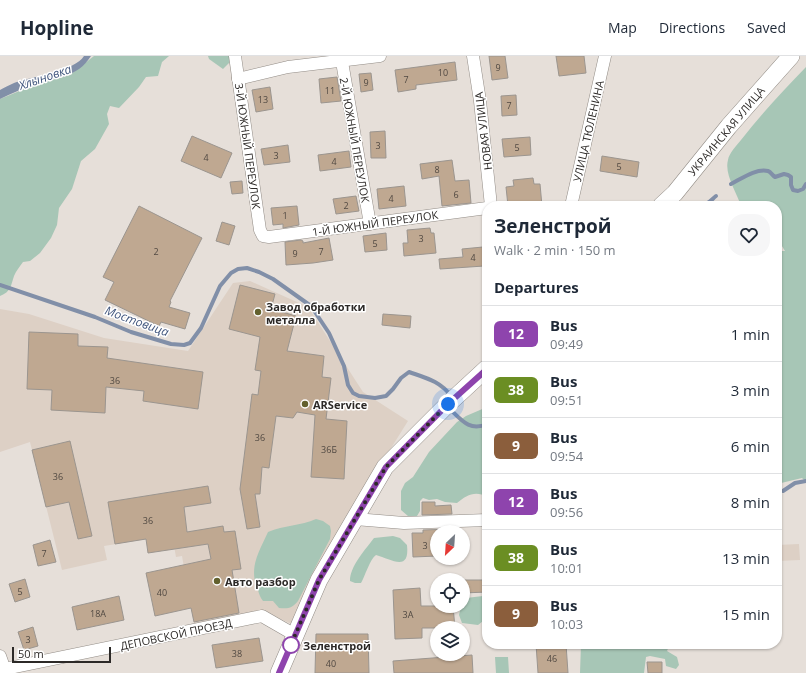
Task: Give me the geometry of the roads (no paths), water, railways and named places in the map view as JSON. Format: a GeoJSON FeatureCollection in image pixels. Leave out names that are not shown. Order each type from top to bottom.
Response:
{"type":"FeatureCollection","features":[{"type":"Feature","properties":{"kind":"main road","name":"УКРАИНСКАЯ УЛИЦА"},"geometry":{"type":"LineString","coordinates":[[666,201],[675,193],[730,126],[791,56]]}},
{"type":"Feature","properties":{"kind":"main road"},"geometry":{"type":"LineString","coordinates":[[279,673],[319,580],[386,467],[453,399],[482,373]]}},
{"type":"Feature","properties":{"kind":"street","name":"3-Й ЮЖНЫЙ ПЕРЕУЛОК"},"geometry":{"type":"LineString","coordinates":[[234,56],[260,230],[263,236]]}},
{"type":"Feature","properties":{"kind":"street"},"geometry":{"type":"LineString","coordinates":[[238,79],[288,67],[342,59],[380,56]]}},
{"type":"Feature","properties":{"kind":"street","name":"НОВАЯ УЛИЦА"},"geometry":{"type":"LineString","coordinates":[[473,56],[480,101],[491,201]]}},
{"type":"Feature","properties":{"kind":"street","name":"УЛИЦА ТЮЛЕНИНА"},"geometry":{"type":"LineString","coordinates":[[572,201],[605,56]]}},
{"type":"Feature","properties":{"kind":"street","name":"2-Й ЮЖНЫЙ ПЕРЕУЛОК"},"geometry":{"type":"LineString","coordinates":[[342,59],[370,224]]}},
{"type":"Feature","properties":{"kind":"street","name":"1-Й ЮЖНЫЙ ПЕРЕУЛОК"},"geometry":{"type":"LineString","coordinates":[[263,236],[269,237],[482,209]]}},
{"type":"Feature","properties":{"kind":"street"},"geometry":{"type":"LineString","coordinates":[[355,518],[404,523],[482,520]]}},
{"type":"Feature","properties":{"kind":"street","name":"ДЕПОВСКОЙ ПРОЕЗД"},"geometry":{"type":"LineString","coordinates":[[4,671],[262,616],[295,635]]}},
{"type":"Feature","properties":{"kind":"street"},"geometry":{"type":"LineString","coordinates":[[0,656],[4,671]]}},
{"type":"Feature","properties":{"kind":"water","name":"Хлыновка"},"geometry":{"type":"Polygon","coordinates":[[[84,56],[91,56],[79,69],[73,73],[34,84],[0,99],[0,90],[14,83],[72,66],[84,56]]]}},
{"type":"Feature","properties":{"kind":"waterway","name":"Мостовица"},"geometry":{"type":"LineString","coordinates":[[731,184],[749,174],[763,170],[769,171],[775,177],[784,174],[788,175],[791,177],[791,185],[793,190],[798,191],[803,189],[806,184]]}},
{"type":"Feature","properties":{"kind":"waterway","name":"Мостовица"},"geometry":{"type":"LineString","coordinates":[[710,201],[716,196]]}},
{"type":"Feature","properties":{"kind":"waterway","name":"Мостовица"},"geometry":{"type":"LineString","coordinates":[[0,285],[95,317],[131,332],[171,344],[184,345],[190,343],[201,328],[220,286],[231,273],[238,269],[247,268],[273,279],[311,306],[329,333],[344,366],[348,385],[353,393],[359,396],[375,398],[386,396],[401,378],[409,372],[437,383],[451,396]]}},
{"type":"Feature","properties":{"kind":"waterway","name":"Мостовица"},"geometry":{"type":"LineString","coordinates":[[452,406],[452,411],[464,422],[472,426],[482,426]]}},
{"type":"Feature","properties":{"kind":"waterway"},"geometry":{"type":"LineString","coordinates":[[783,491],[795,483],[806,481]]}},
{"type":"Feature","properties":{"kind":"place","name":"Завод обработки металла"},"geometry":{"type":"Point","coordinates":[258,312]}},
{"type":"Feature","properties":{"kind":"place","name":"ARService"},"geometry":{"type":"Point","coordinates":[305,404]}},
{"type":"Feature","properties":{"kind":"place","name":"Авто разбор"},"geometry":{"type":"Point","coordinates":[217,581]}},
{"type":"Feature","properties":{"kind":"place","name":"Зеленстрой"},"geometry":{"type":"Point","coordinates":[291,645]}}]}
